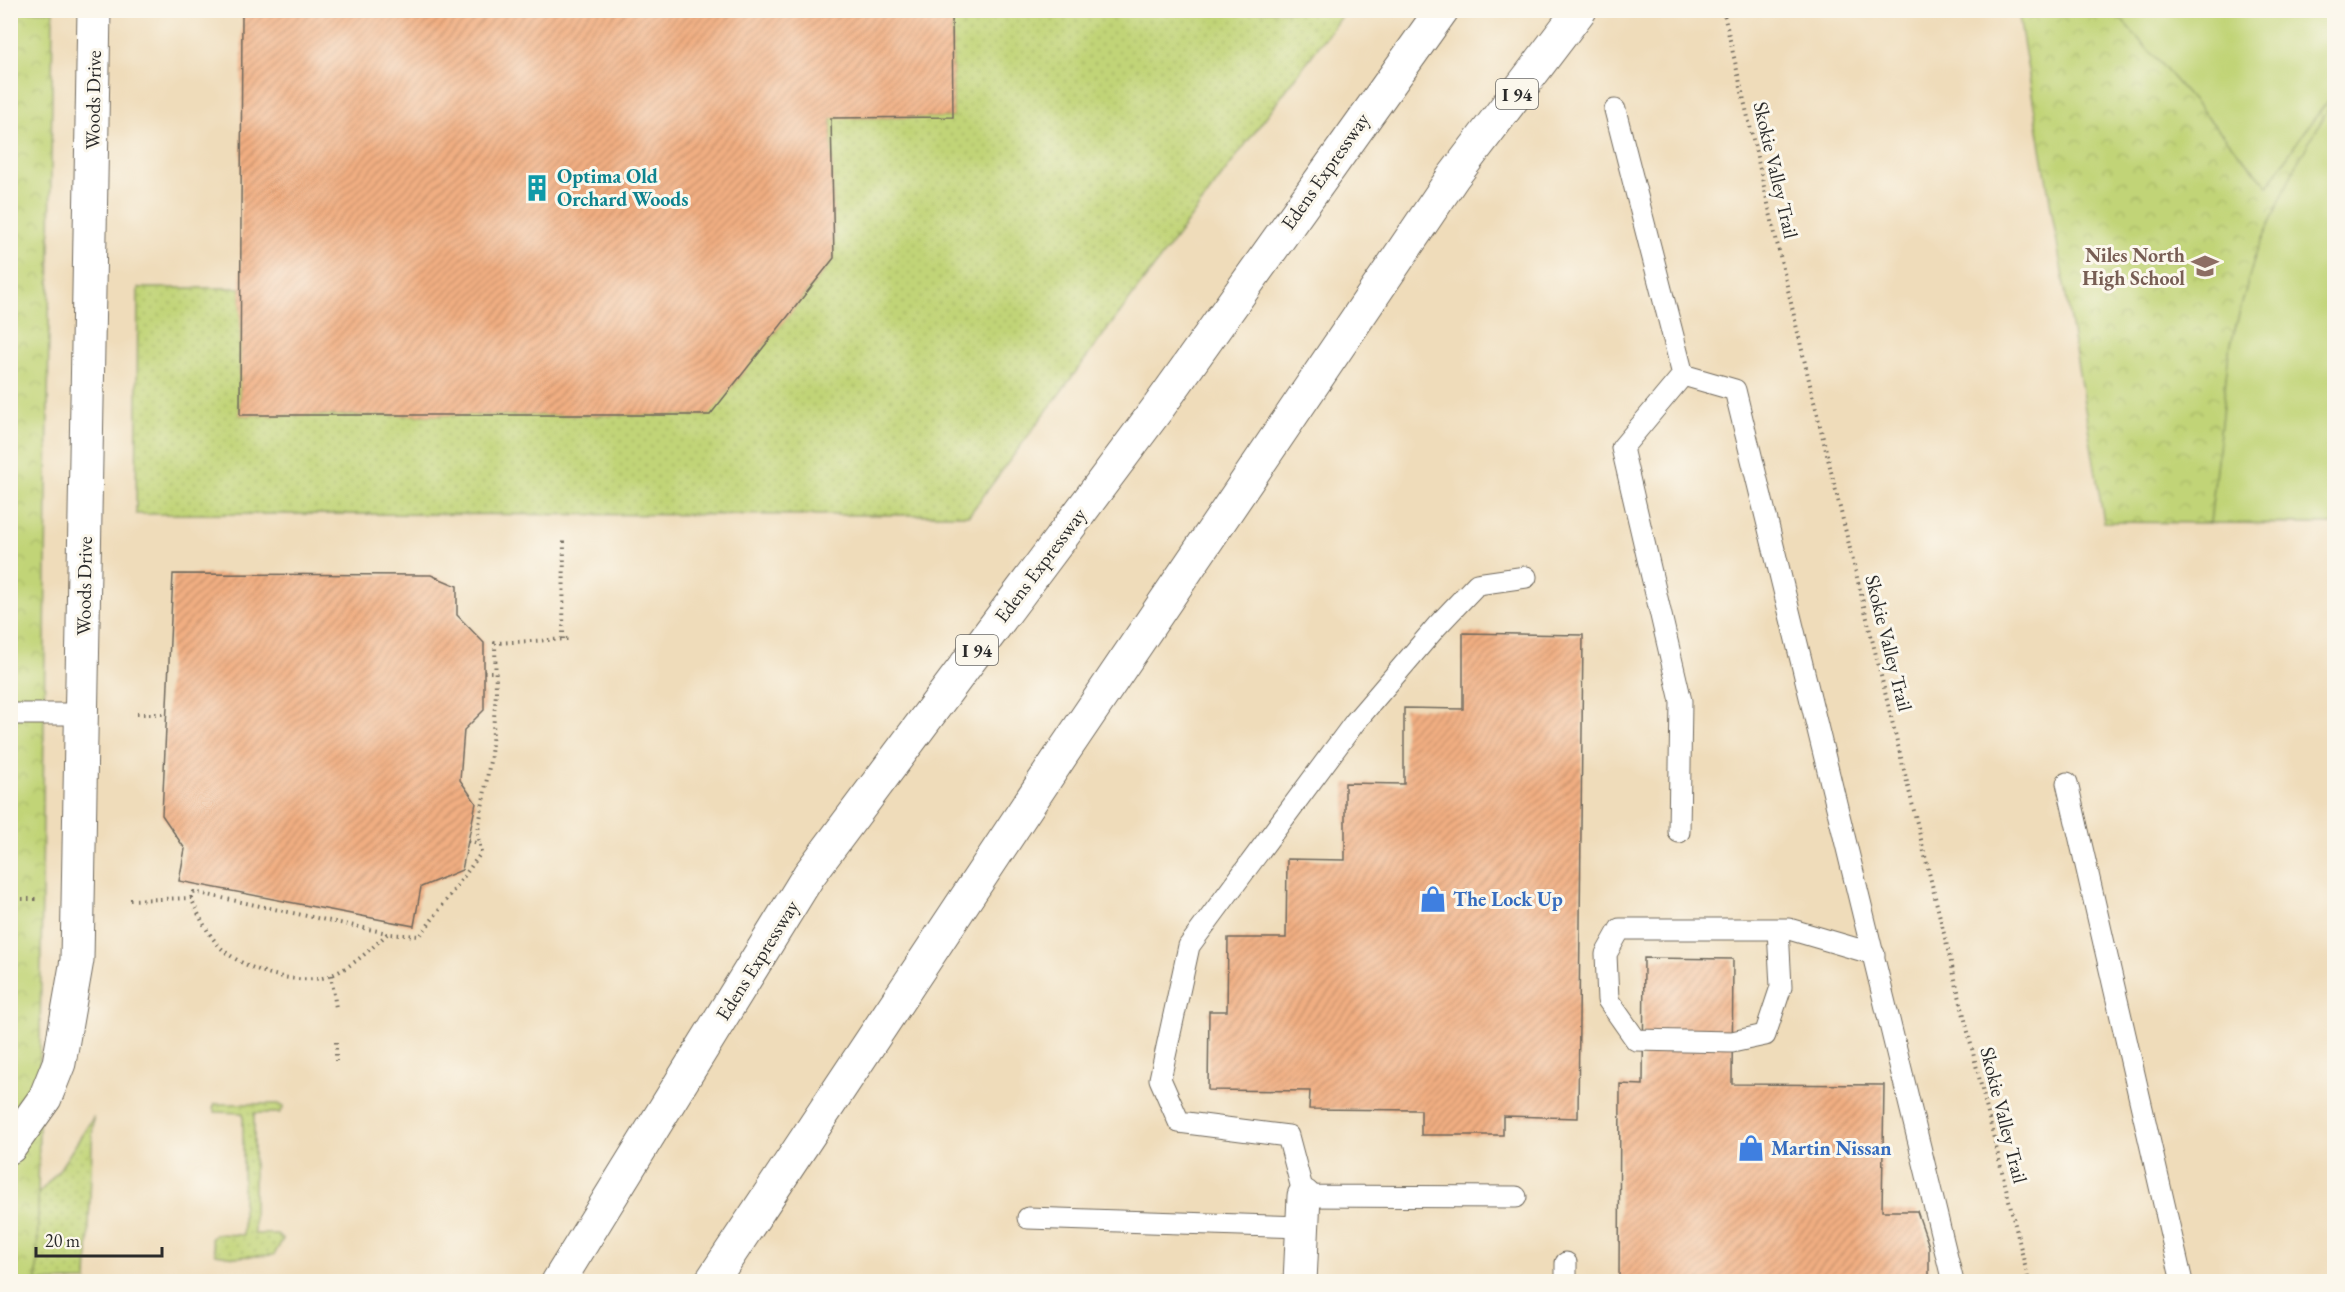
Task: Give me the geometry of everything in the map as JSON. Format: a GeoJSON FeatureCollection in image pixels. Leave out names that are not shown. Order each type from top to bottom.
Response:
{"type":"FeatureCollection","features":[{"type":"Feature","properties":{"kind":"main road","name":"Woods Drive"},"geometry":{"type":"LineString","coordinates":[[10,1147],[45,1098],[59,1063],[77,960],[94,10]]}},
{"type":"Feature","properties":{"kind":"main road","name":"Edens Expressway"},"geometry":{"type":"LineString","coordinates":[[558,1281],[810,875],[1158,408],[1421,36],[1442,10]]}},
{"type":"Feature","properties":{"kind":"main road","name":"I 94"},"geometry":{"type":"LineString","coordinates":[[711,1281],[1057,760],[1453,177],[1580,10]]}},
{"type":"Feature","properties":{"kind":"main road"},"geometry":{"type":"LineString","coordinates":[[1300,1281],[1304,1212]]}},
{"type":"Feature","properties":{"kind":"lane"},"geometry":{"type":"LineString","coordinates":[[1614,110],[1683,375]]}},
{"type":"Feature","properties":{"kind":"lane"},"geometry":{"type":"LineString","coordinates":[[1679,832],[1681,701],[1622,447],[1683,375]]}},
{"type":"Feature","properties":{"kind":"lane"},"geometry":{"type":"LineString","coordinates":[[1683,375],[1735,390],[1953,1281]]}},
{"type":"Feature","properties":{"kind":"lane"},"geometry":{"type":"LineString","coordinates":[[1304,1212],[1288,1136],[1179,1122],[1160,1079],[1189,946],[1355,722],[1437,626],[1477,584],[1526,577]]}},
{"type":"Feature","properties":{"kind":"lane"},"geometry":{"type":"LineString","coordinates":[[10,714],[81,714]]}},
{"type":"Feature","properties":{"kind":"lane"},"geometry":{"type":"LineString","coordinates":[[2067,783],[2182,1281]]}},
{"type":"Feature","properties":{"kind":"lane"},"geometry":{"type":"LineString","coordinates":[[1778,929],[1780,987],[1765,1035],[1732,1042],[1636,1040],[1608,1000],[1606,954],[1620,929],[1778,929],[1789,929],[1874,954]]}},
{"type":"Feature","properties":{"kind":"lane"},"geometry":{"type":"LineString","coordinates":[[1028,1218],[1304,1212],[1516,1197]]}},
{"type":"Feature","properties":{"kind":"path","name":"Skokie Valley Trail"},"geometry":{"type":"LineString","coordinates":[[1724,10],[1817,412],[2030,1281]]}},
{"type":"Feature","properties":{"kind":"path"},"geometry":{"type":"LineString","coordinates":[[387,933],[365,955],[331,975],[300,980],[278,977],[244,963],[220,947],[202,924],[191,898],[194,892],[387,933],[420,936],[481,853],[478,831],[491,755],[496,672],[495,643],[566,639],[564,537]]}},
{"type":"Feature","properties":{"kind":"path"},"geometry":{"type":"LineString","coordinates":[[484,672],[496,672]]}},
{"type":"Feature","properties":{"kind":"path"},"geometry":{"type":"LineString","coordinates":[[137,714],[167,714]]}},
{"type":"Feature","properties":{"kind":"path"},"geometry":{"type":"LineString","coordinates":[[468,841],[480,844]]}},
{"type":"Feature","properties":{"kind":"path"},"geometry":{"type":"LineString","coordinates":[[130,900],[191,898]]}},
{"type":"Feature","properties":{"kind":"path"},"geometry":{"type":"LineString","coordinates":[[10,899],[36,899]]}},
{"type":"Feature","properties":{"kind":"path"},"geometry":{"type":"LineString","coordinates":[[331,975],[336,1008]]}},
{"type":"Feature","properties":{"kind":"path"},"geometry":{"type":"LineString","coordinates":[[336,1042],[336,1061]]}},
{"type":"Feature","properties":{"kind":"green space"},"geometry":{"type":"Polygon","coordinates":[[[10,11],[53,11],[37,1282],[10,1281],[10,11]]]}},
{"type":"Feature","properties":{"kind":"green space"},"geometry":{"type":"Polygon","coordinates":[[[952,11],[1345,11],[969,515],[136,514],[138,288],[241,288],[240,415],[709,415],[834,258],[831,118],[953,117],[952,11]]]}},
{"type":"Feature","properties":{"kind":"green space","name":"Niles North High School"},"geometry":{"type":"Polygon","coordinates":[[[2018,11],[2334,11],[2334,524],[2104,522],[2018,11]]]}},
{"type":"Feature","properties":{"kind":"green space"},"geometry":{"type":"Polygon","coordinates":[[[2114,11],[2334,11],[2334,94],[2305,130],[2268,186],[2114,11]]]}},
{"type":"Feature","properties":{"kind":"green space"},"geometry":{"type":"Polygon","coordinates":[[[2334,99],[2334,524],[2210,523],[2229,351],[2255,256],[2296,165],[2334,99]]]}},
{"type":"Feature","properties":{"kind":"green space"},"geometry":{"type":"Polygon","coordinates":[[[215,1104],[279,1104],[284,1107],[280,1113],[254,1113],[254,1234],[277,1234],[283,1239],[274,1255],[235,1257],[216,1254],[211,1239],[216,1234],[243,1235],[243,1113],[215,1112],[213,1109],[215,1104]]]}},
{"type":"Feature","properties":{"kind":"green space"},"geometry":{"type":"Polygon","coordinates":[[[93,1118],[87,1281],[11,1282],[25,1209],[59,1170],[93,1118]]]}},
{"type":"Feature","properties":{"kind":"building","name":"Optima Old Orchard Woods"},"geometry":{"type":"Polygon","coordinates":[[[242,10],[952,10],[953,117],[831,118],[834,258],[710,415],[240,415],[242,10]]]}},
{"type":"Feature","properties":{"kind":"building"},"geometry":{"type":"Polygon","coordinates":[[[173,574],[431,575],[457,586],[457,615],[484,643],[484,710],[464,730],[460,780],[476,803],[462,870],[421,887],[414,926],[179,881],[185,849],[162,815],[173,574]]]}},
{"type":"Feature","properties":{"kind":"building","name":"The Lock Up"},"geometry":{"type":"Polygon","coordinates":[[[1463,633],[1583,635],[1578,1118],[1503,1116],[1503,1135],[1421,1135],[1421,1110],[1309,1109],[1310,1091],[1208,1090],[1209,1011],[1227,1011],[1228,938],[1286,938],[1287,859],[1345,860],[1345,783],[1404,784],[1404,708],[1463,709],[1463,633]]]}},
{"type":"Feature","properties":{"kind":"building","name":"Martin Nissan"},"geometry":{"type":"Polygon","coordinates":[[[1644,958],[1733,959],[1732,1084],[1884,1085],[1882,1211],[1917,1211],[1929,1246],[1929,1282],[1619,1282],[1620,1084],[1643,1085],[1644,958]]]}},
{"type":"Feature","properties":{"kind":"building"},"geometry":{"type":"Polygon","coordinates":[[[1159,1279],[1183,1279],[1183,1282],[1159,1282],[1159,1279]]]}},
{"type":"Feature","properties":{"kind":"place","name":"Optima Old Orchard Woods"},"geometry":{"type":"Point","coordinates":[537,188]}},
{"type":"Feature","properties":{"kind":"place","name":"Niles North High School"},"geometry":{"type":"Point","coordinates":[2205,266]}},
{"type":"Feature","properties":{"kind":"place","name":"The Lock Up"},"geometry":{"type":"Point","coordinates":[1433,899]}},
{"type":"Feature","properties":{"kind":"place","name":"Martin Nissan"},"geometry":{"type":"Point","coordinates":[1751,1148]}}]}
